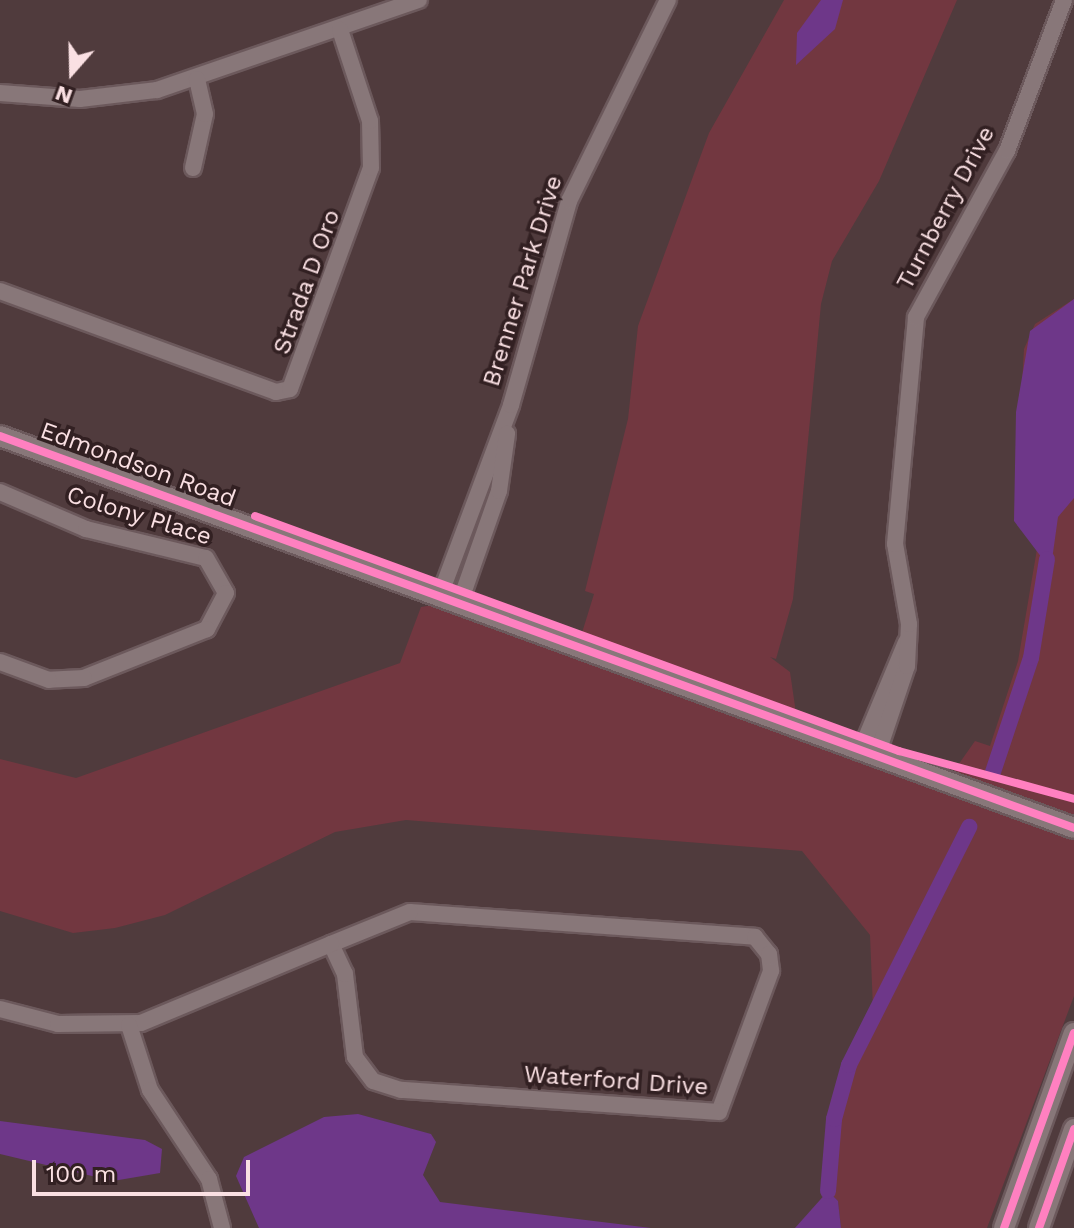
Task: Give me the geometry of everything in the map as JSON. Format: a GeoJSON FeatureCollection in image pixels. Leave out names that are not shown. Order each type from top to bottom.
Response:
{"type":"FeatureCollection","features":[{"type":"Feature","properties":{"kind":"street"},"geometry":{"type":"LineString","coordinates":[[0,93],[104,99],[197,79],[419,0]]}},
{"type":"Feature","properties":{"kind":"street","name":"Brenner Park Drive"},"geometry":{"type":"LineString","coordinates":[[439,598],[511,405],[569,201],[668,0]]}},
{"type":"Feature","properties":{"kind":"street","name":"Turnberry Drive"},"geometry":{"type":"LineString","coordinates":[[868,755],[905,678],[909,637],[895,544],[916,317],[1007,151],[1064,0]]}},
{"type":"Feature","properties":{"kind":"street","name":"Strada D Oro"},"geometry":{"type":"LineString","coordinates":[[0,291],[287,395],[297,379],[371,168],[370,121],[340,30]]}},
{"type":"Feature","properties":{"kind":"street"},"geometry":{"type":"LineString","coordinates":[[193,168],[204,119],[197,79]]}},
{"type":"Feature","properties":{"kind":"street","name":"Brenner Park Drive"},"geometry":{"type":"LineString","coordinates":[[459,605],[499,491],[511,405]]}},
{"type":"Feature","properties":{"kind":"street","name":"Edmondson Road"},"geometry":{"type":"LineString","coordinates":[[0,436],[1074,828]]}},
{"type":"Feature","properties":{"kind":"street","name":"Colony Place"},"geometry":{"type":"LineString","coordinates":[[0,492],[86,529],[206,558],[226,593],[207,629],[84,678],[49,680],[0,662]]}},
{"type":"Feature","properties":{"kind":"street","name":"Waterford Drive"},"geometry":{"type":"LineString","coordinates":[[0,1009],[58,1024],[129,1025],[189,1009],[395,914],[418,912],[745,934],[764,945],[772,967],[719,1112],[381,1085],[355,1057],[345,974],[331,944]]}},
{"type":"Feature","properties":{"kind":"street"},"geometry":{"type":"LineString","coordinates":[[129,1025],[150,1090],[209,1179],[222,1228]]}},
{"type":"Feature","properties":{"kind":"street"},"geometry":{"type":"LineString","coordinates":[[1004,1228],[1074,1033]]}},
{"type":"Feature","properties":{"kind":"street"},"geometry":{"type":"LineString","coordinates":[[1039,1228],[1074,1129]]}},
{"type":"Feature","properties":{"kind":"shaded area"},"geometry":{"type":"Polygon","coordinates":[[[784,0],[957,0],[879,181],[832,261],[821,304],[793,599],[776,659],[770,657],[790,672],[797,720],[490,607],[581,636],[594,594],[585,591],[628,419],[638,326],[709,133],[784,0]]]}},
{"type":"Feature","properties":{"kind":"shaded area"},"geometry":{"type":"Polygon","coordinates":[[[821,0],[843,0],[835,29],[796,65],[797,33],[821,0]]]}},
{"type":"Feature","properties":{"kind":"shaded area"},"geometry":{"type":"Polygon","coordinates":[[[1074,299],[1074,819],[951,775],[975,741],[990,746],[1018,661],[1037,549],[1014,520],[1024,349],[1035,324],[1074,299]]]}},
{"type":"Feature","properties":{"kind":"shaded area"},"geometry":{"type":"Polygon","coordinates":[[[1074,299],[1074,498],[1058,517],[1052,560],[1042,558],[1014,521],[1016,412],[1030,331],[1074,299]]]}},
{"type":"Feature","properties":{"kind":"shaded area"},"geometry":{"type":"Polygon","coordinates":[[[433,605],[1074,837],[1074,996],[987,1228],[841,1228],[838,1201],[828,1191],[834,1119],[873,1009],[870,935],[802,851],[406,820],[335,832],[165,915],[115,928],[73,933],[0,911],[0,759],[76,778],[400,663],[421,607],[433,605]]]}},
{"type":"Feature","properties":{"kind":"shaded area"},"geometry":{"type":"Polygon","coordinates":[[[358,1114],[431,1134],[436,1142],[423,1175],[440,1202],[651,1228],[259,1228],[236,1176],[244,1157],[324,1117],[358,1114]]]}},
{"type":"Feature","properties":{"kind":"shaded area"},"geometry":{"type":"Polygon","coordinates":[[[0,1121],[145,1140],[162,1149],[160,1173],[113,1181],[0,1154],[0,1121]]]}},
{"type":"Feature","properties":{"kind":"shaded area"},"geometry":{"type":"Polygon","coordinates":[[[828,1191],[838,1201],[841,1228],[795,1228],[828,1191]]]}},
{"type":"Feature","properties":{"kind":"waterway"},"geometry":{"type":"LineString","coordinates":[[993,772],[1031,658],[1047,559]]}},
{"type":"Feature","properties":{"kind":"waterway"},"geometry":{"type":"LineString","coordinates":[[828,1191],[834,1119],[849,1065],[969,827]]}},
{"type":"Feature","properties":{"kind":"cycle path"},"geometry":{"type":"LineString","coordinates":[[0,436],[1074,828]]}},
{"type":"Feature","properties":{"kind":"cycle path"},"geometry":{"type":"LineString","coordinates":[[255,516],[899,751],[1074,799]]}},
{"type":"Feature","properties":{"kind":"cycle path"},"geometry":{"type":"LineString","coordinates":[[1004,1228],[1074,1033]]}},
{"type":"Feature","properties":{"kind":"cycle path"},"geometry":{"type":"LineString","coordinates":[[1039,1228],[1074,1129]]}}]}
